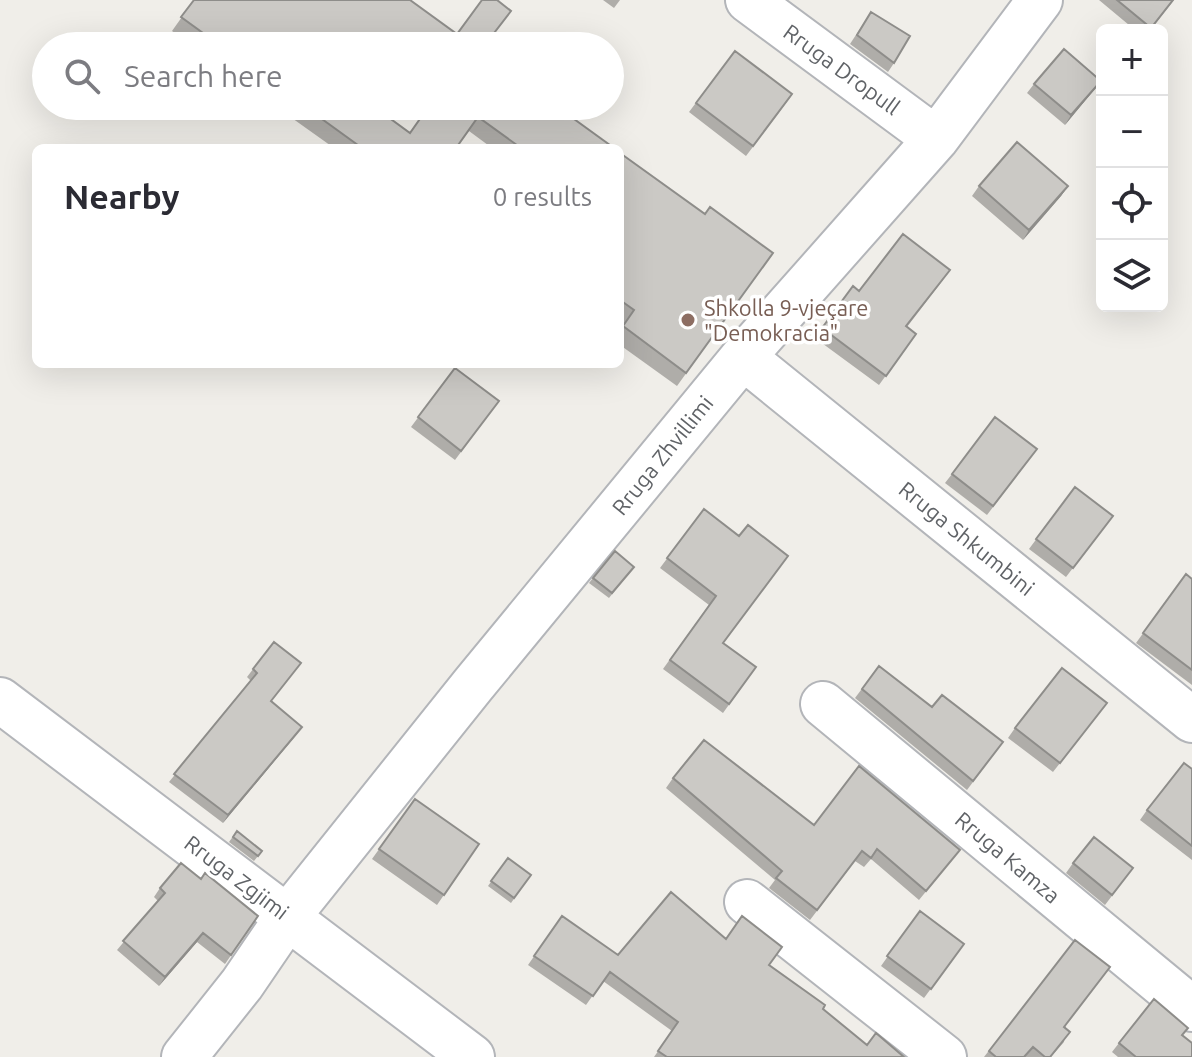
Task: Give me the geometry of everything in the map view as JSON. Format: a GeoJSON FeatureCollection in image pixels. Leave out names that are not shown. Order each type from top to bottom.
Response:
{"type":"FeatureCollection","features":[{"type":"Feature","properties":{"kind":"street","name":"Rruga Dropull"},"geometry":{"type":"LineString","coordinates":[[748,0],[936,139]]}},
{"type":"Feature","properties":{"kind":"street","name":"Rruga Zhvillimi"},"geometry":{"type":"LineString","coordinates":[[184,1057],[242,984],[289,915],[743,357],[936,139],[1040,0]]}},
{"type":"Feature","properties":{"kind":"street","name":"Rruga Shkumbini"},"geometry":{"type":"LineString","coordinates":[[743,357],[1192,720]]}},
{"type":"Feature","properties":{"kind":"street","name":"Rruga Zgjimi"},"geometry":{"type":"LineString","coordinates":[[0,700],[289,915],[472,1057]]}},
{"type":"Feature","properties":{"kind":"street","name":"Rruga Kamza"},"geometry":{"type":"LineString","coordinates":[[823,704],[1192,1009]]}},
{"type":"Feature","properties":{"kind":"street"},"geometry":{"type":"LineString","coordinates":[[747,902],[944,1057]]}},
{"type":"Feature","properties":{"kind":"building"},"geometry":{"type":"Polygon","coordinates":[[[194,0],[410,0],[454,32],[202,32],[181,17],[194,0]]]}},
{"type":"Feature","properties":{"kind":"building"},"geometry":{"type":"Polygon","coordinates":[[[482,0],[497,0],[511,11],[495,32],[458,32],[482,0]]]}},
{"type":"Feature","properties":{"kind":"building"},"geometry":{"type":"Polygon","coordinates":[[[1117,0],[1173,0],[1154,24],[1146,24],[1117,0]]]}},
{"type":"Feature","properties":{"kind":"building"},"geometry":{"type":"Polygon","coordinates":[[[871,12],[910,36],[894,63],[857,35],[871,12]]]}},
{"type":"Feature","properties":{"kind":"building"},"geometry":{"type":"Polygon","coordinates":[[[1064,49],[1096,77],[1096,87],[1071,115],[1034,84],[1064,49]]]}},
{"type":"Feature","properties":{"kind":"building"},"geometry":{"type":"Polygon","coordinates":[[[735,51],[792,94],[753,146],[696,103],[735,51]]]}},
{"type":"Feature","properties":{"kind":"building"},"geometry":{"type":"Polygon","coordinates":[[[323,120],[392,120],[410,133],[419,120],[476,120],[459,144],[356,144],[323,120]]]}},
{"type":"Feature","properties":{"kind":"building"},"geometry":{"type":"Polygon","coordinates":[[[482,120],[575,120],[608,144],[515,144],[482,120]]]}},
{"type":"Feature","properties":{"kind":"building"},"geometry":{"type":"Polygon","coordinates":[[[1017,142],[1068,186],[1029,230],[979,186],[1017,142]]]}},
{"type":"Feature","properties":{"kind":"building","name":"Shkolla 9-vjeçare \"Demokracia\""},"geometry":{"type":"Polygon","coordinates":[[[624,156],[705,214],[710,207],[773,253],[686,373],[624,327],[634,310],[624,303],[624,156]]]}},
{"type":"Feature","properties":{"kind":"building"},"geometry":{"type":"Polygon","coordinates":[[[903,234],[950,270],[906,326],[916,334],[886,376],[822,328],[853,286],[859,291],[903,234]]]}},
{"type":"Feature","properties":{"kind":"building"},"geometry":{"type":"Polygon","coordinates":[[[455,368],[499,401],[461,451],[418,417],[455,368]]]}},
{"type":"Feature","properties":{"kind":"building"},"geometry":{"type":"Polygon","coordinates":[[[995,417],[1037,449],[993,506],[952,474],[995,417]]]}},
{"type":"Feature","properties":{"kind":"building"},"geometry":{"type":"Polygon","coordinates":[[[1075,487],[1113,516],[1073,568],[1036,539],[1075,487]]]}},
{"type":"Feature","properties":{"kind":"building"},"geometry":{"type":"Polygon","coordinates":[[[704,509],[739,536],[748,525],[788,556],[723,643],[756,667],[729,704],[670,660],[716,596],[667,558],[704,509]]]}},
{"type":"Feature","properties":{"kind":"building"},"geometry":{"type":"Polygon","coordinates":[[[615,551],[634,567],[612,593],[593,578],[615,551]]]}},
{"type":"Feature","properties":{"kind":"building"},"geometry":{"type":"Polygon","coordinates":[[[1186,574],[1192,579],[1192,670],[1143,633],[1186,574]]]}},
{"type":"Feature","properties":{"kind":"building"},"geometry":{"type":"Polygon","coordinates":[[[274,642],[301,663],[271,701],[302,727],[228,815],[174,774],[257,673],[253,669],[274,642]]]}},
{"type":"Feature","properties":{"kind":"building"},"geometry":{"type":"Polygon","coordinates":[[[879,666],[932,707],[942,695],[1003,742],[973,781],[862,689],[879,666]]]}},
{"type":"Feature","properties":{"kind":"building"},"geometry":{"type":"Polygon","coordinates":[[[1062,668],[1107,703],[1060,763],[1015,728],[1062,668]]]}},
{"type":"Feature","properties":{"kind":"building"},"geometry":{"type":"Polygon","coordinates":[[[704,740],[814,825],[859,766],[960,850],[926,891],[877,849],[871,858],[862,851],[817,910],[776,878],[782,871],[673,778],[704,740]]]}},
{"type":"Feature","properties":{"kind":"building"},"geometry":{"type":"Polygon","coordinates":[[[1184,763],[1192,769],[1192,846],[1147,810],[1184,763]]]}},
{"type":"Feature","properties":{"kind":"building"},"geometry":{"type":"Polygon","coordinates":[[[415,799],[479,844],[444,895],[379,849],[415,799]]]}},
{"type":"Feature","properties":{"kind":"building"},"geometry":{"type":"Polygon","coordinates":[[[237,831],[262,851],[258,856],[233,837],[237,831]]]}},
{"type":"Feature","properties":{"kind":"building"},"geometry":{"type":"Polygon","coordinates":[[[1094,837],[1133,868],[1112,895],[1073,863],[1094,837]]]}},
{"type":"Feature","properties":{"kind":"building"},"geometry":{"type":"Polygon","coordinates":[[[508,858],[531,875],[514,898],[491,881],[508,858]]]}},
{"type":"Feature","properties":{"kind":"building"},"geometry":{"type":"Polygon","coordinates":[[[181,863],[201,879],[205,873],[258,916],[231,955],[203,933],[165,977],[123,941],[165,893],[160,888],[181,863]]]}},
{"type":"Feature","properties":{"kind":"building"},"geometry":{"type":"Polygon","coordinates":[[[671,892],[726,939],[742,916],[782,947],[769,965],[825,1005],[823,1009],[867,1045],[876,1033],[904,1057],[667,1057],[658,1051],[678,1022],[610,972],[593,996],[534,956],[562,916],[618,955],[671,892]]]}},
{"type":"Feature","properties":{"kind":"building"},"geometry":{"type":"Polygon","coordinates":[[[920,911],[964,944],[931,989],[887,956],[920,911]]]}},
{"type":"Feature","properties":{"kind":"building"},"geometry":{"type":"Polygon","coordinates":[[[1075,940],[1110,967],[1064,1027],[1070,1032],[1050,1057],[1045,1057],[1033,1047],[1024,1057],[996,1057],[989,1051],[1075,940]]]}},
{"type":"Feature","properties":{"kind":"building"},"geometry":{"type":"Polygon","coordinates":[[[1154,999],[1188,1028],[1182,1035],[1192,1043],[1192,1057],[1136,1057],[1119,1043],[1154,999]]]}},
{"type":"Feature","properties":{"kind":"place","name":"Shkolla 9-vjeçare \"Demokracia\""},"geometry":{"type":"Point","coordinates":[688,320]}}]}
